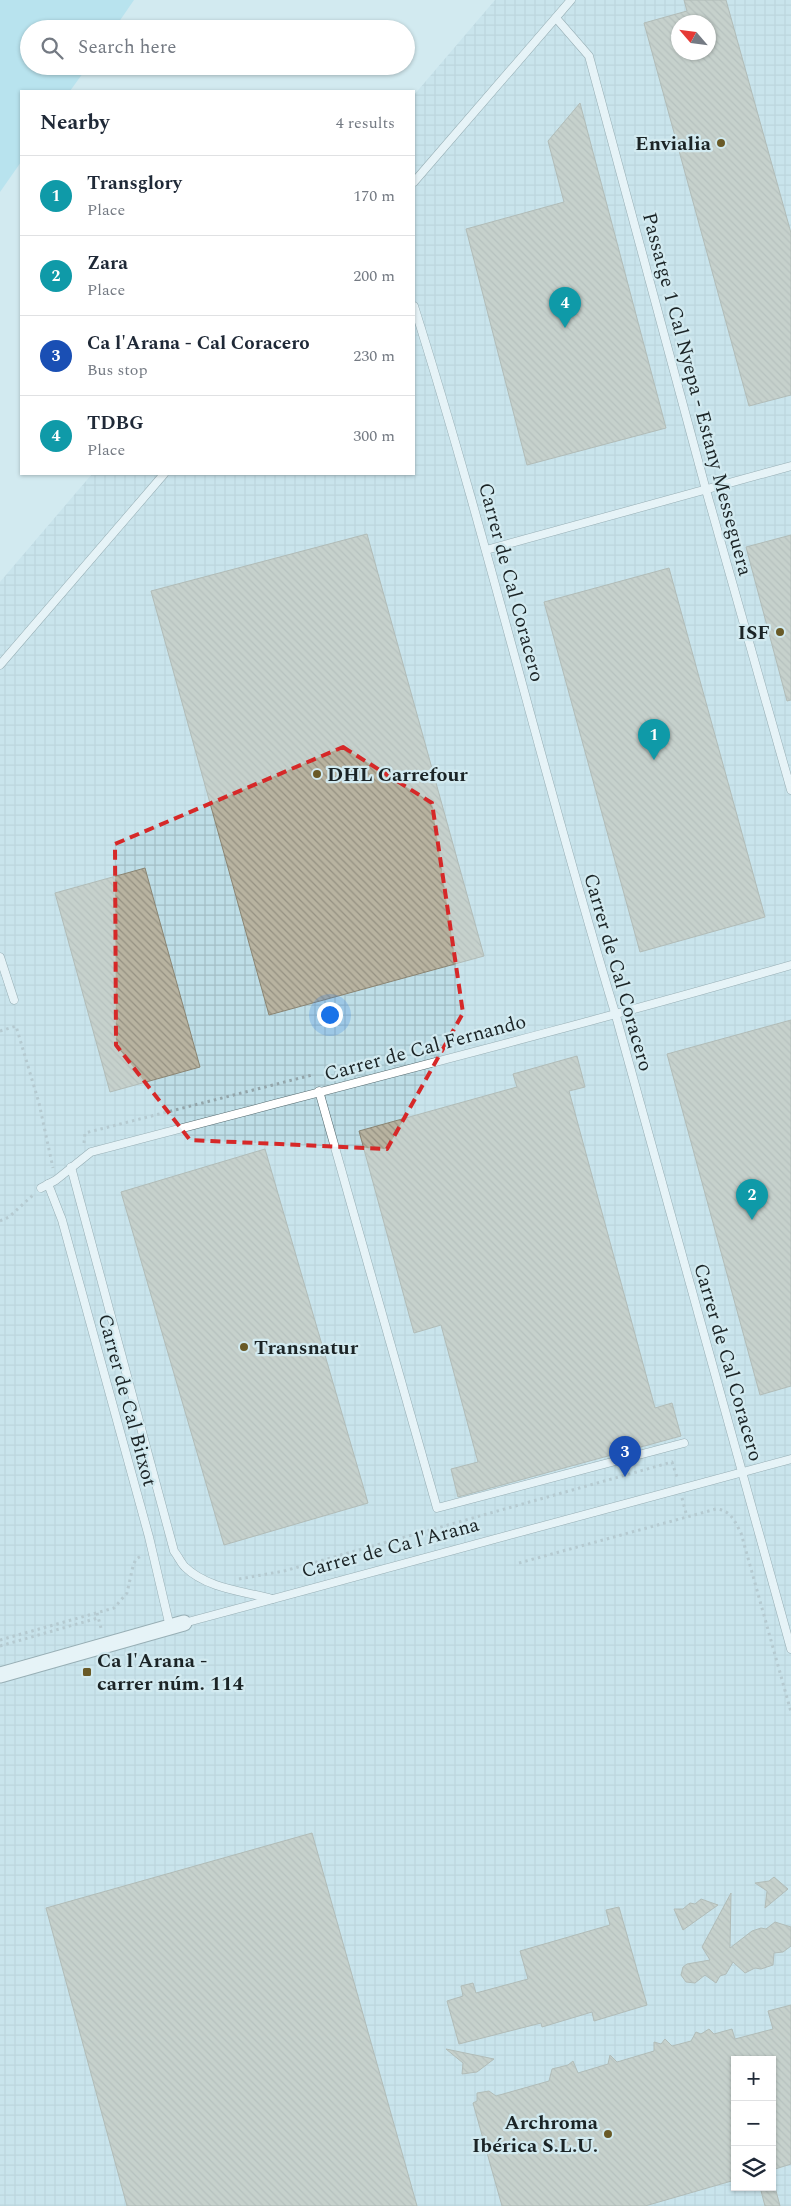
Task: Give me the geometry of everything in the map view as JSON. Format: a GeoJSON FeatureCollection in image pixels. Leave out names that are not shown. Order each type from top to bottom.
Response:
{"type":"FeatureCollection","features":[{"type":"Feature","properties":{"kind":"street","name":"Carrer de Ca l'Arana"},"geometry":{"type":"LineString","coordinates":[[0,1675],[177,1625]]}},
{"type":"Feature","properties":{"kind":"lane"},"geometry":{"type":"LineString","coordinates":[[415,181],[571,0]]}},
{"type":"Feature","properties":{"kind":"lane","name":"Passatge 1 Cal Nyepa - Estany Messeguera"},"geometry":{"type":"LineString","coordinates":[[556,18],[589,56],[706,490],[791,790]]}},
{"type":"Feature","properties":{"kind":"lane","name":"Carrer de Cal Coracero"},"geometry":{"type":"LineString","coordinates":[[415,309],[451,423],[584,912],[616,1016],[791,1649]]}},
{"type":"Feature","properties":{"kind":"lane"},"geometry":{"type":"LineString","coordinates":[[486,550],[791,466]]}},
{"type":"Feature","properties":{"kind":"lane"},"geometry":{"type":"LineString","coordinates":[[0,665],[163,475]]}},
{"type":"Feature","properties":{"kind":"lane"},"geometry":{"type":"LineString","coordinates":[[0,957],[14,1000]]}},
{"type":"Feature","properties":{"kind":"lane","name":"Carrer de Cal Fernando"},"geometry":{"type":"LineString","coordinates":[[44,1186],[56,1180],[91,1152],[616,1016],[791,965]]}},
{"type":"Feature","properties":{"kind":"lane"},"geometry":{"type":"LineString","coordinates":[[319,1092],[437,1508],[684,1443]]}},
{"type":"Feature","properties":{"kind":"lane"},"geometry":{"type":"LineString","coordinates":[[71,1167],[174,1551],[184,1566],[198,1578],[211,1584],[273,1599]]}},
{"type":"Feature","properties":{"kind":"lane","name":"Carrer de Cal Bitxot"},"geometry":{"type":"LineString","coordinates":[[44,1186],[62,1220],[152,1550],[177,1625]]}},
{"type":"Feature","properties":{"kind":"lane","name":"Carrer de Ca l'Arana"},"geometry":{"type":"LineString","coordinates":[[177,1625],[791,1459]]}},
{"type":"Feature","properties":{"kind":"path"},"geometry":{"type":"LineString","coordinates":[[0,1031],[16,1026],[39,1103],[56,1180]]}},
{"type":"Feature","properties":{"kind":"path"},"geometry":{"type":"LineString","coordinates":[[84,1147],[85,1133],[312,1075]]}},
{"type":"Feature","properties":{"kind":"path"},"geometry":{"type":"LineString","coordinates":[[0,1221],[8,1217],[44,1186]]}},
{"type":"Feature","properties":{"kind":"path"},"geometry":{"type":"LineString","coordinates":[[232,1580],[284,1571],[672,1462],[687,1517]]}},
{"type":"Feature","properties":{"kind":"path"},"geometry":{"type":"LineString","coordinates":[[519,1563],[716,1509],[726,1511],[734,1519],[741,1533],[791,1712]]}},
{"type":"Feature","properties":{"kind":"path"},"geometry":{"type":"LineString","coordinates":[[0,1640],[114,1608],[124,1598],[130,1586],[133,1566],[136,1560],[152,1550]]}},
{"type":"Feature","properties":{"kind":"path"},"geometry":{"type":"LineString","coordinates":[[96,1613],[101,1628]]}},
{"type":"Feature","properties":{"kind":"path"},"geometry":{"type":"LineString","coordinates":[[0,1646],[98,1618]]}},
{"type":"Feature","properties":{"kind":"highlighted area"},"geometry":{"type":"Polygon","coordinates":[[[343,747],[432,803],[463,1013],[387,1149],[190,1140],[116,1045],[115,844],[343,747]]]}},
{"type":"Feature","properties":{"kind":"shaded area"},"geometry":{"type":"Polygon","coordinates":[[[0,0],[134,0],[120,20],[20,20],[20,75],[82,75],[71,90],[20,90],[20,163],[0,192],[0,0]]]}},
{"type":"Feature","properties":{"kind":"shaded area"},"geometry":{"type":"Polygon","coordinates":[[[495,0],[791,0],[791,2206],[0,2206],[0,582],[91,475],[415,475],[415,94],[495,0]]]}},
{"type":"Feature","properties":{"kind":"building","name":"Envialia"},"geometry":{"type":"Polygon","coordinates":[[[684,0],[726,0],[791,233],[791,395],[749,406],[644,23],[671,15],[671,60],[716,60],[716,15],[673,15],[687,11],[684,0]]]}},
{"type":"Feature","properties":{"kind":"building"},"geometry":{"type":"Polygon","coordinates":[[[580,103],[666,428],[527,465],[466,229],[564,202],[548,141],[580,103]]]}},
{"type":"Feature","properties":{"kind":"building","name":"DHL Carrefour"},"geometry":{"type":"Polygon","coordinates":[[[367,534],[484,956],[269,1015],[151,591],[367,534]]]}},
{"type":"Feature","properties":{"kind":"building","name":"ISF"},"geometry":{"type":"Polygon","coordinates":[[[791,535],[791,700],[787,701],[746,547],[791,535]]]}},
{"type":"Feature","properties":{"kind":"building"},"geometry":{"type":"Polygon","coordinates":[[[669,568],[765,917],[640,952],[544,602],[669,568]]]}},
{"type":"Feature","properties":{"kind":"building"},"geometry":{"type":"Polygon","coordinates":[[[145,868],[200,1067],[110,1092],[55,893],[145,868]]]}},
{"type":"Feature","properties":{"kind":"building"},"geometry":{"type":"Polygon","coordinates":[[[791,1020],[791,1386],[760,1395],[667,1054],[791,1020]]]}},
{"type":"Feature","properties":{"kind":"building"},"geometry":{"type":"Polygon","coordinates":[[[577,1056],[585,1087],[569,1091],[655,1408],[672,1403],[681,1436],[458,1497],[451,1469],[478,1462],[441,1325],[414,1333],[359,1131],[517,1087],[513,1074],[577,1056]]]}},
{"type":"Feature","properties":{"kind":"building","name":"Transnatur"},"geometry":{"type":"Polygon","coordinates":[[[265,1149],[368,1503],[224,1545],[121,1192],[265,1149]]]}},
{"type":"Feature","properties":{"kind":"building"},"geometry":{"type":"Polygon","coordinates":[[[312,1833],[417,2206],[127,2206],[46,1908],[312,1833]]]}},
{"type":"Feature","properties":{"kind":"building"},"geometry":{"type":"Polygon","coordinates":[[[774,1877],[788,1889],[765,1908],[767,1891],[755,1883],[769,1881],[774,1877]]]}},
{"type":"Feature","properties":{"kind":"building"},"geometry":{"type":"Polygon","coordinates":[[[731,1893],[730,1948],[752,1931],[761,1928],[766,1929],[775,1922],[791,1927],[791,1946],[783,1952],[774,1953],[773,1965],[761,1969],[755,1968],[745,1973],[733,1962],[726,1974],[720,1976],[716,1983],[705,1975],[695,1983],[686,1982],[681,1975],[683,1967],[687,1964],[710,1960],[702,1947],[731,1893]]]}},
{"type":"Feature","properties":{"kind":"building"},"geometry":{"type":"Polygon","coordinates":[[[701,1899],[718,1905],[683,1930],[674,1909],[683,1909],[690,1903],[695,1904],[701,1899]]]}},
{"type":"Feature","properties":{"kind":"building"},"geometry":{"type":"Polygon","coordinates":[[[619,1907],[647,2005],[594,2021],[592,2012],[542,2027],[541,2023],[459,2044],[447,2001],[463,1996],[461,1986],[473,1983],[476,1993],[528,1979],[520,1951],[610,1925],[606,1910],[619,1907]]]}},
{"type":"Feature","properties":{"kind":"building","name":"Archroma Ibérica S.L.U."},"geometry":{"type":"Polygon","coordinates":[[[791,2005],[791,2164],[776,2169],[776,2056],[731,2056],[731,2181],[645,2206],[502,2206],[473,2103],[477,2101],[477,2093],[489,2091],[496,2096],[549,2081],[552,2069],[568,2065],[573,2061],[578,2073],[608,2064],[610,2055],[617,2062],[654,2051],[654,2042],[661,2044],[665,2039],[672,2046],[691,2041],[696,2032],[701,2034],[709,2029],[714,2034],[732,2029],[735,2039],[773,2029],[768,2011],[791,2005]]]}},
{"type":"Feature","properties":{"kind":"building"},"geometry":{"type":"Polygon","coordinates":[[[446,2049],[494,2059],[477,2072],[462,2074],[463,2063],[446,2049]]]}},
{"type":"Feature","properties":{"kind":"building"},"geometry":{"type":"Polygon","coordinates":[[[761,2191],[776,2191],[780,2206],[765,2206],[761,2191]]]}},
{"type":"Feature","properties":{"kind":"place","name":"Envialia"},"geometry":{"type":"Point","coordinates":[721,143]}},
{"type":"Feature","properties":{"kind":"place","name":"TDBG"},"geometry":{"type":"Point","coordinates":[565,328]}},
{"type":"Feature","properties":{"kind":"place","name":"ISF"},"geometry":{"type":"Point","coordinates":[780,632]}},
{"type":"Feature","properties":{"kind":"place","name":"Transglory"},"geometry":{"type":"Point","coordinates":[654,760]}},
{"type":"Feature","properties":{"kind":"place","name":"DHL Carrefour"},"geometry":{"type":"Point","coordinates":[317,774]}},
{"type":"Feature","properties":{"kind":"place","name":"Zara"},"geometry":{"type":"Point","coordinates":[752,1220]}},
{"type":"Feature","properties":{"kind":"place","name":"Transnatur"},"geometry":{"type":"Point","coordinates":[244,1347]}},
{"type":"Feature","properties":{"kind":"place","name":"Ca l'Arana - Cal Coracero"},"geometry":{"type":"Point","coordinates":[625,1477]}},
{"type":"Feature","properties":{"kind":"place","name":"Ca l'Arana - carrer núm. 114"},"geometry":{"type":"Point","coordinates":[87,1672]}},
{"type":"Feature","properties":{"kind":"place","name":"Archroma Ibérica S.L.U."},"geometry":{"type":"Point","coordinates":[608,2134]}}]}
